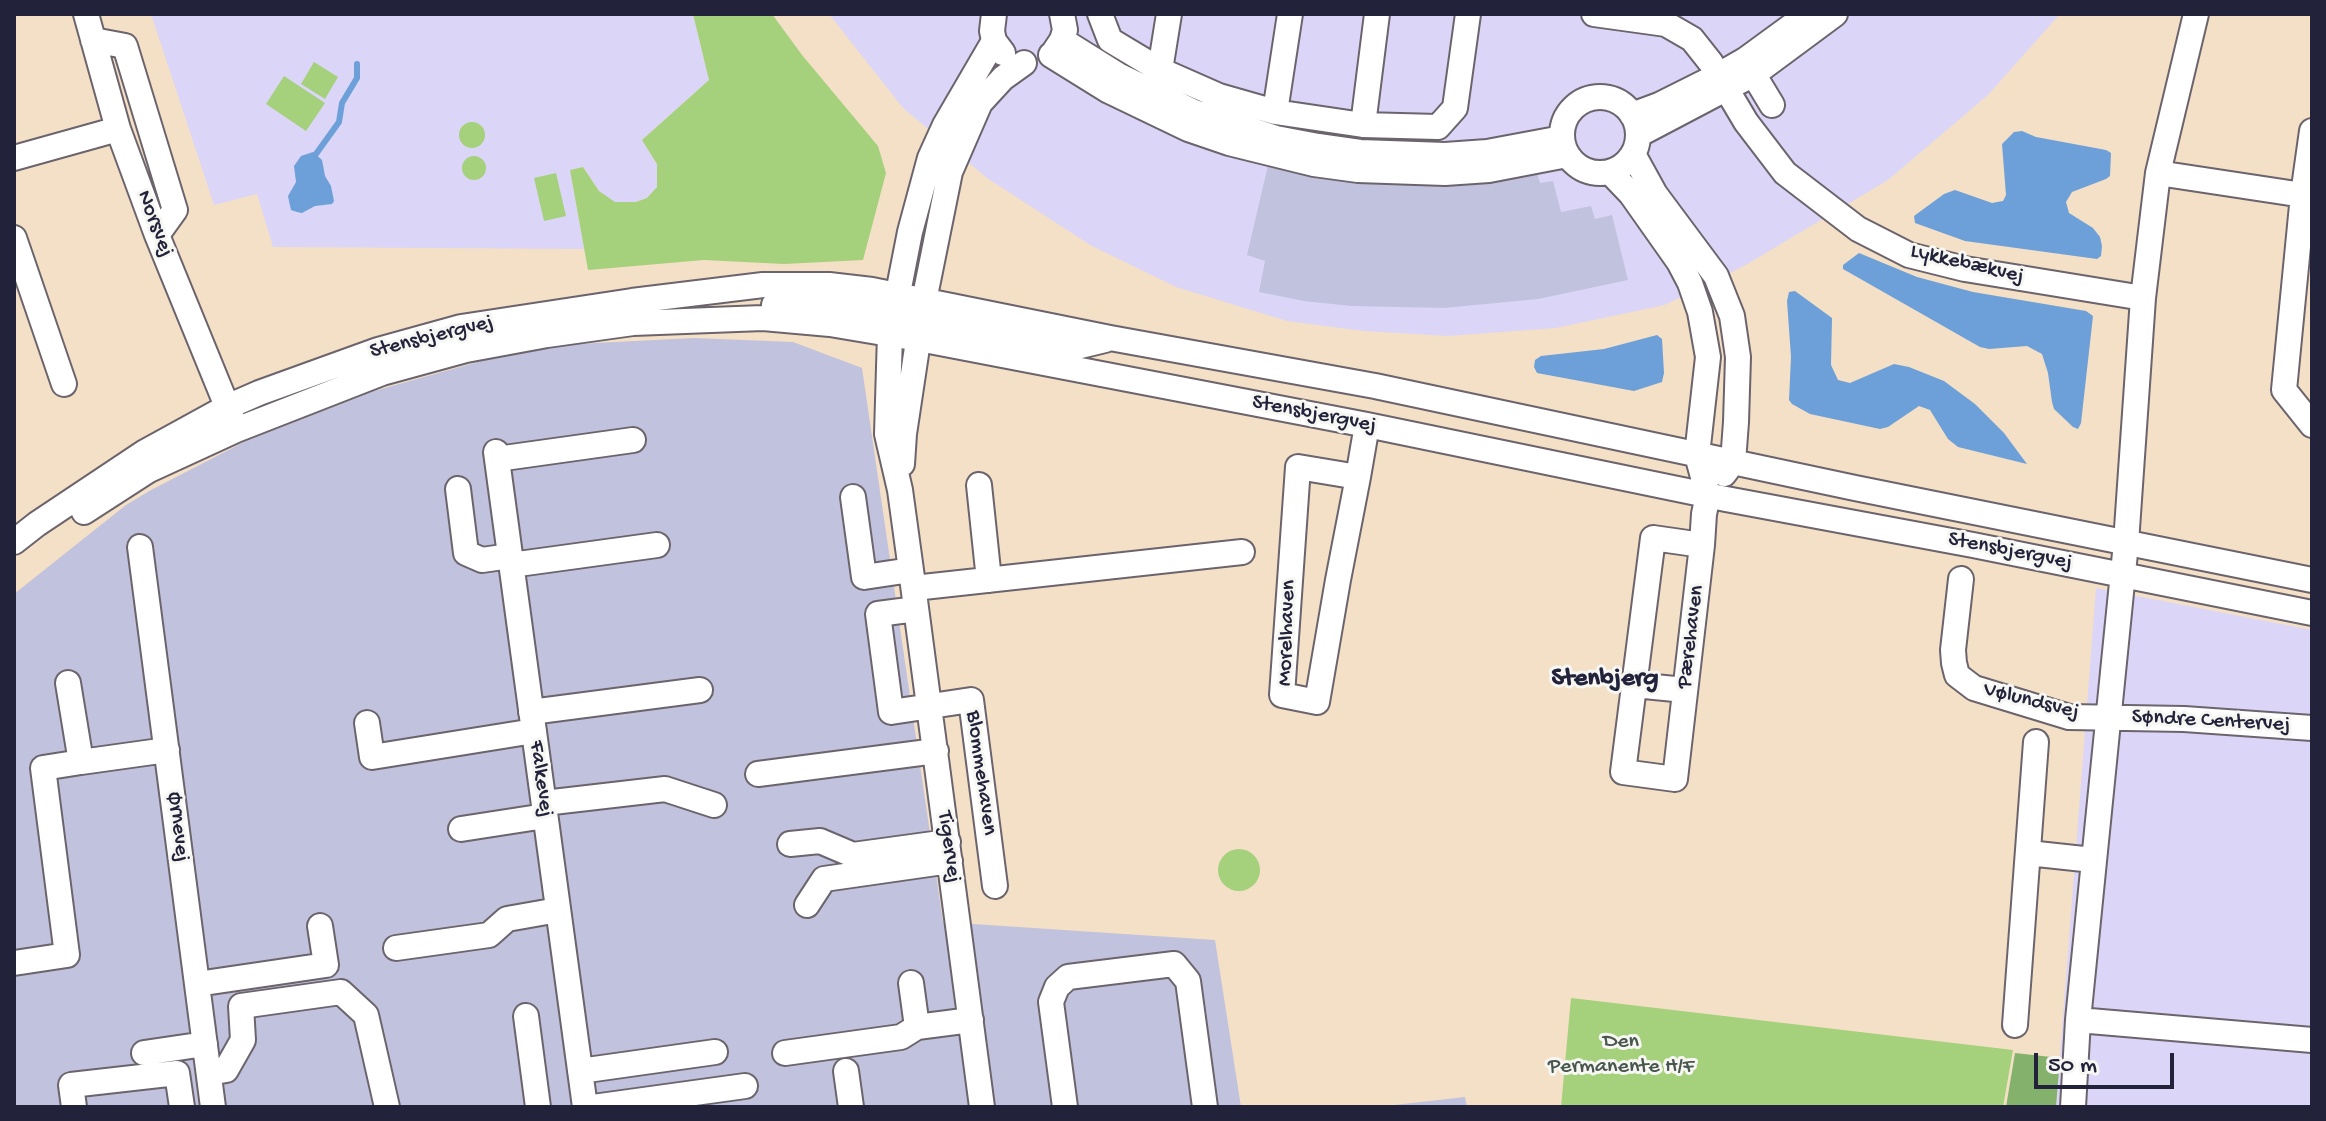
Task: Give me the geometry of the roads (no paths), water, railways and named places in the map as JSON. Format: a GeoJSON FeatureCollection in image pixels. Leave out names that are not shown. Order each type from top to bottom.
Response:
{"type":"FeatureCollection","features":[{"type":"Feature","properties":{"kind":"street","name":"Norsvej"},"geometry":{"type":"LineString","coordinates":[[86,14],[118,129],[236,430]]}},
{"type":"Feature","properties":{"kind":"street"},"geometry":{"type":"LineString","coordinates":[[921,320],[950,172],[980,103],[1003,78],[1024,63],[1043,60],[1057,48],[1065,30],[1062,14]]}},
{"type":"Feature","properties":{"kind":"street"},"geometry":{"type":"LineString","coordinates":[[1100,14],[1110,40],[1160,70],[1219,96],[1275,112],[1363,125],[1438,127],[1455,108],[1468,14]]}},
{"type":"Feature","properties":{"kind":"street"},"geometry":{"type":"LineString","coordinates":[[1160,70],[1169,14]]}},
{"type":"Feature","properties":{"kind":"street"},"geometry":{"type":"LineString","coordinates":[[1275,112],[1290,14]]}},
{"type":"Feature","properties":{"kind":"street"},"geometry":{"type":"LineString","coordinates":[[1363,125],[1377,14]]}},
{"type":"Feature","properties":{"kind":"street","name":"Lykkebækvej"},"geometry":{"type":"LineString","coordinates":[[1594,14],[1666,24],[1692,39],[1723,82],[1746,122],[1785,173],[1858,229],[1909,255],[1965,269],[2143,298]]}},
{"type":"Feature","properties":{"kind":"street"},"geometry":{"type":"LineString","coordinates":[[1749,67],[1808,14]]}},
{"type":"Feature","properties":{"kind":"street"},"geometry":{"type":"LineString","coordinates":[[1708,495],[1733,462],[1738,357],[1732,316],[1716,276],[1655,194],[1634,135],[1616,101],[1594,98],[1584,101],[1575,106],[1563,124],[1564,146],[1581,169],[1600,174],[1610,172],[1619,168],[1634,135],[1835,14]]}},
{"type":"Feature","properties":{"kind":"street"},"geometry":{"type":"LineString","coordinates":[[2122,575],[2143,298],[2158,173],[2196,14]]}},
{"type":"Feature","properties":{"kind":"street"},"geometry":{"type":"LineString","coordinates":[[992,23],[1006,56],[1024,63]]}},
{"type":"Feature","properties":{"kind":"street"},"geometry":{"type":"LineString","coordinates":[[893,314],[930,158],[992,23]]}},
{"type":"Feature","properties":{"kind":"street"},"geometry":{"type":"LineString","coordinates":[[93,40],[125,46],[175,210],[157,235]]}},
{"type":"Feature","properties":{"kind":"street"},"geometry":{"type":"LineString","coordinates":[[1057,48],[1109,91],[1188,129],[1272,155],[1314,164],[1401,173],[1489,170],[1564,146]]}},
{"type":"Feature","properties":{"kind":"street"},"geometry":{"type":"LineString","coordinates":[[1749,67],[1772,105]]}},
{"type":"Feature","properties":{"kind":"street"},"geometry":{"type":"LineString","coordinates":[[14,158],[118,129]]}},
{"type":"Feature","properties":{"kind":"street"},"geometry":{"type":"LineString","coordinates":[[2312,131],[2284,390],[2312,425]]}},
{"type":"Feature","properties":{"kind":"street"},"geometry":{"type":"LineString","coordinates":[[1610,172],[1631,194],[1679,262],[1700,312],[1708,357],[1697,455],[1708,495]]}},
{"type":"Feature","properties":{"kind":"street"},"geometry":{"type":"LineString","coordinates":[[2158,173],[2303,195]]}},
{"type":"Feature","properties":{"kind":"street"},"geometry":{"type":"LineString","coordinates":[[14,238],[64,384]]}},
{"type":"Feature","properties":{"kind":"street","name":"Stensbjergvej"},"geometry":{"type":"LineString","coordinates":[[14,542],[145,452],[227,407],[378,350],[475,325],[617,303],[763,285],[829,285],[893,314],[1367,425],[2312,613]]}},
{"type":"Feature","properties":{"kind":"street","name":"Stensbjergvej"},"geometry":{"type":"LineString","coordinates":[[14,562],[45,537],[149,470],[236,430],[382,373],[466,350],[618,325],[763,318],[830,324],[893,314],[921,320],[1110,338],[1375,386],[2312,580]]}},
{"type":"Feature","properties":{"kind":"street","name":"Tigervej"},"geometry":{"type":"LineString","coordinates":[[893,314],[887,434],[900,490],[914,589],[982,1107]]}},
{"type":"Feature","properties":{"kind":"street","name":"Tigervej"},"geometry":{"type":"LineString","coordinates":[[900,490],[904,434],[921,320]]}},
{"type":"Feature","properties":{"kind":"street","name":"Morelhaven"},"geometry":{"type":"LineString","coordinates":[[1358,477],[1298,467],[1282,695],[1317,702],[1358,477],[1367,425]]}},
{"type":"Feature","properties":{"kind":"street","name":"Falkevej"},"geometry":{"type":"LineString","coordinates":[[585,1107],[496,455],[633,440]]}},
{"type":"Feature","properties":{"kind":"street"},"geometry":{"type":"LineString","coordinates":[[979,485],[989,580]]}},
{"type":"Feature","properties":{"kind":"street"},"geometry":{"type":"LineString","coordinates":[[458,489],[466,553],[482,560],[511,560],[657,545]]}},
{"type":"Feature","properties":{"kind":"street","name":"Pærehaven"},"geometry":{"type":"LineString","coordinates":[[1634,685],[1623,772],[1675,779],[1708,495]]}},
{"type":"Feature","properties":{"kind":"street"},"geometry":{"type":"LineString","coordinates":[[853,497],[864,577],[914,589],[1242,552]]}},
{"type":"Feature","properties":{"kind":"street"},"geometry":{"type":"LineString","coordinates":[[1685,690],[1634,685],[1653,538],[1702,545]]}},
{"type":"Feature","properties":{"kind":"street","name":"Ørnevej"},"geometry":{"type":"LineString","coordinates":[[140,547],[213,1107]]}},
{"type":"Feature","properties":{"kind":"street","name":"Søndre Centervej"},"geometry":{"type":"LineString","coordinates":[[2073,1107],[2078,1020],[2122,575]]}},
{"type":"Feature","properties":{"kind":"street","name":"Vølundsvej"},"geometry":{"type":"LineString","coordinates":[[1961,579],[1953,650],[1957,675],[1965,683],[2069,717],[2110,717]]}},
{"type":"Feature","properties":{"kind":"street"},"geometry":{"type":"LineString","coordinates":[[914,589],[878,614],[889,698],[891,712],[930,707]]}},
{"type":"Feature","properties":{"kind":"street"},"geometry":{"type":"LineString","coordinates":[[68,683],[81,762]]}},
{"type":"Feature","properties":{"kind":"street"},"geometry":{"type":"LineString","coordinates":[[367,723],[372,757],[700,690]]}},
{"type":"Feature","properties":{"kind":"street","name":"Blommehaven"},"geometry":{"type":"LineString","coordinates":[[930,707],[971,700],[995,886]]}},
{"type":"Feature","properties":{"kind":"street","name":"Søndre Centervej"},"geometry":{"type":"LineString","coordinates":[[2110,717],[2312,728]]}},
{"type":"Feature","properties":{"kind":"street"},"geometry":{"type":"LineString","coordinates":[[2015,1025],[2036,742]]}},
{"type":"Feature","properties":{"kind":"street"},"geometry":{"type":"LineString","coordinates":[[14,963],[67,955],[43,768],[167,750]]}},
{"type":"Feature","properties":{"kind":"street"},"geometry":{"type":"LineString","coordinates":[[758,774],[936,751]]}},
{"type":"Feature","properties":{"kind":"street"},"geometry":{"type":"LineString","coordinates":[[461,829],[544,809],[665,789],[714,805]]}},
{"type":"Feature","properties":{"kind":"street"},"geometry":{"type":"LineString","coordinates":[[790,844],[820,841],[853,855],[949,852]]}},
{"type":"Feature","properties":{"kind":"street"},"geometry":{"type":"LineString","coordinates":[[807,905],[824,879],[949,852]]}},
{"type":"Feature","properties":{"kind":"street"},"geometry":{"type":"LineString","coordinates":[[2028,853],[2093,860]]}},
{"type":"Feature","properties":{"kind":"street"},"geometry":{"type":"LineString","coordinates":[[396,948],[489,935],[507,919],[558,910]]}},
{"type":"Feature","properties":{"kind":"street"},"geometry":{"type":"LineString","coordinates":[[197,984],[326,965],[320,926]]}},
{"type":"Feature","properties":{"kind":"street"},"geometry":{"type":"LineString","coordinates":[[1065,1107],[1051,1002],[1057,987],[1068,977],[1174,964],[1188,981],[1205,1107]]}},
{"type":"Feature","properties":{"kind":"street"},"geometry":{"type":"LineString","coordinates":[[911,983],[917,1027]]}},
{"type":"Feature","properties":{"kind":"street"},"geometry":{"type":"LineString","coordinates":[[209,1073],[226,1070],[243,1040],[241,1006],[341,992],[366,1015],[387,1107]]}},
{"type":"Feature","properties":{"kind":"street"},"geometry":{"type":"LineString","coordinates":[[526,1016],[538,1107]]}},
{"type":"Feature","properties":{"kind":"street"},"geometry":{"type":"LineString","coordinates":[[785,1053],[901,1037],[917,1027],[971,1020]]}},
{"type":"Feature","properties":{"kind":"street"},"geometry":{"type":"LineString","coordinates":[[2078,1020],[2312,1040]]}},
{"type":"Feature","properties":{"kind":"street"},"geometry":{"type":"LineString","coordinates":[[144,1053],[205,1044]]}},
{"type":"Feature","properties":{"kind":"street"},"geometry":{"type":"LineString","coordinates":[[580,1071],[715,1052]]}},
{"type":"Feature","properties":{"kind":"street"},"geometry":{"type":"LineString","coordinates":[[846,1071],[851,1107]]}},
{"type":"Feature","properties":{"kind":"street"},"geometry":{"type":"LineString","coordinates":[[74,1107],[71,1085],[177,1073],[182,1107]]}},
{"type":"Feature","properties":{"kind":"street"},"geometry":{"type":"LineString","coordinates":[[593,1107],[745,1086]]}},
{"type":"Feature","properties":{"kind":"water"},"geometry":{"type":"Polygon","coordinates":[[[2022,131],[2036,137],[2111,153],[2110,176],[2072,192],[2066,202],[2069,213],[2093,228],[2100,237],[2101,256],[2097,259],[1965,241],[1915,223],[1914,216],[1944,194],[1955,190],[1992,203],[2003,201],[2006,195],[2002,144],[2014,132],[2022,131]]]}},
{"type":"Feature","properties":{"kind":"water"},"geometry":{"type":"Polygon","coordinates":[[[313,152],[322,160],[334,201],[297,212],[291,210],[288,196],[296,182],[294,166],[301,156],[313,152]]]}},
{"type":"Feature","properties":{"kind":"water"},"geometry":{"type":"Polygon","coordinates":[[[1859,253],[1917,277],[1973,292],[2086,311],[2093,316],[2078,429],[2054,409],[2042,354],[2027,346],[1980,347],[1843,269],[1843,265],[1859,253]]]}},
{"type":"Feature","properties":{"kind":"water"},"geometry":{"type":"Polygon","coordinates":[[[1795,291],[1832,318],[1831,365],[1838,380],[1850,383],[1894,364],[1944,381],[1975,404],[2004,433],[2027,464],[1958,447],[1948,439],[1930,410],[1919,406],[1880,429],[1810,414],[1792,404],[1789,400],[1791,357],[1787,301],[1789,292],[1795,291]]]}},
{"type":"Feature","properties":{"kind":"water"},"geometry":{"type":"Polygon","coordinates":[[[1657,335],[1662,339],[1662,382],[1634,391],[1537,373],[1534,367],[1535,360],[1541,356],[1604,349],[1657,335]]]}},
{"type":"Feature","properties":{"kind":"waterway"},"geometry":{"type":"LineString","coordinates":[[316,154],[339,122],[342,103],[357,78],[357,64]]}},
{"type":"Feature","properties":{"kind":"district","name":"Stenbjerg"},"geometry":{"type":"Point","coordinates":[1605,680]}},
{"type":"Feature","properties":{"kind":"park label","name":"Den Permanente H/F"},"geometry":{"type":"Point","coordinates":[1621,1056]}}]}
